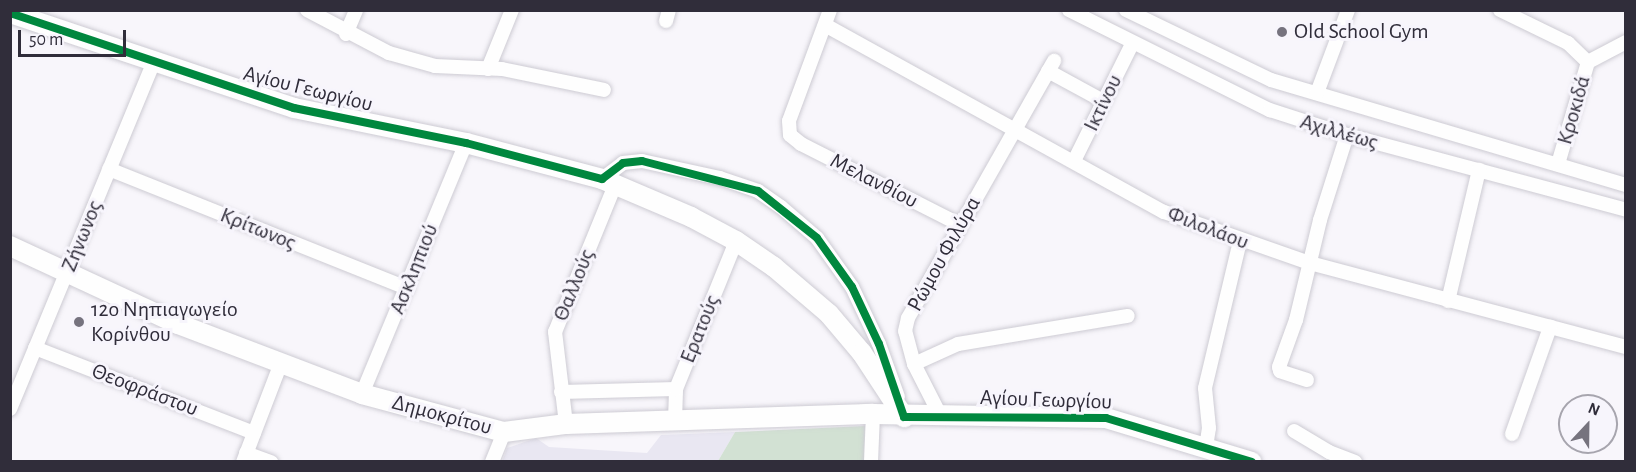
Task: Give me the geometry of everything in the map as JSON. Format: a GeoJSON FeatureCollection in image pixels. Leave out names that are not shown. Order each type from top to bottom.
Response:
{"type":"FeatureCollection","features":[{"type":"Feature","properties":{"kind":"street"},"geometry":{"type":"LineString","coordinates":[[307,10],[346,34],[389,53],[435,66],[488,69],[604,90]]}},
{"type":"Feature","properties":{"kind":"street"},"geometry":{"type":"LineString","coordinates":[[346,34],[356,10]]}},
{"type":"Feature","properties":{"kind":"street"},"geometry":{"type":"LineString","coordinates":[[488,69],[512,10]]}},
{"type":"Feature","properties":{"kind":"street"},"geometry":{"type":"LineString","coordinates":[[825,25],[830,10]]}},
{"type":"Feature","properties":{"kind":"street","name":"Αχιλλέως"},"geometry":{"type":"LineString","coordinates":[[1069,10],[1132,44],[1270,110],[1347,135],[1626,210]]}},
{"type":"Feature","properties":{"kind":"street","name":"Αχιλλέως"},"geometry":{"type":"LineString","coordinates":[[1126,10],[1146,15],[1242,69],[1626,185]]}},
{"type":"Feature","properties":{"kind":"street"},"geometry":{"type":"LineString","coordinates":[[1317,93],[1348,10]]}},
{"type":"Feature","properties":{"kind":"street"},"geometry":{"type":"LineString","coordinates":[[1500,10],[1568,43],[1588,62]]}},
{"type":"Feature","properties":{"kind":"street","name":"Αγίου Γεωργίου"},"geometry":{"type":"LineString","coordinates":[[10,13],[153,63],[294,108],[466,143],[608,182],[736,241],[829,314],[862,353],[904,417],[940,415],[1106,418],[1203,454],[1252,462]]}},
{"type":"Feature","properties":{"kind":"street","name":"Φιλολάου"},"geometry":{"type":"LineString","coordinates":[[825,25],[1164,212],[1240,241],[1310,263],[1626,347]]}},
{"type":"Feature","properties":{"kind":"street","name":"Μελανθίου"},"geometry":{"type":"LineString","coordinates":[[825,25],[789,121],[790,135],[801,144],[959,225]]}},
{"type":"Feature","properties":{"kind":"street","name":"Κροκιδά"},"geometry":{"type":"LineString","coordinates":[[1558,164],[1588,62],[1626,42]]}},
{"type":"Feature","properties":{"kind":"street","name":"Ικτίνου"},"geometry":{"type":"LineString","coordinates":[[1074,161],[1132,44]]}},
{"type":"Feature","properties":{"kind":"street","name":"Ζήνωνος"},"geometry":{"type":"LineString","coordinates":[[10,409],[153,63]]}},
{"type":"Feature","properties":{"kind":"street","name":"Ρώμου Φιλύρα"},"geometry":{"type":"LineString","coordinates":[[940,415],[914,363],[905,331],[908,318],[959,225],[1016,132],[1051,66],[1103,101]]}},
{"type":"Feature","properties":{"kind":"street"},"geometry":{"type":"LineString","coordinates":[[1307,380],[1280,371],[1279,367],[1296,320],[1347,135]]}},
{"type":"Feature","properties":{"kind":"street","name":"Ασκληπιού"},"geometry":{"type":"LineString","coordinates":[[362,394],[466,143]]}},
{"type":"Feature","properties":{"kind":"street"},"geometry":{"type":"LineString","coordinates":[[608,182],[623,163],[642,161],[720,178],[758,191],[781,207],[817,238],[852,287],[879,344],[904,417]]}},
{"type":"Feature","properties":{"kind":"street","name":"Κρίτωνος"},"geometry":{"type":"LineString","coordinates":[[109,169],[407,288]]}},
{"type":"Feature","properties":{"kind":"street"},"geometry":{"type":"LineString","coordinates":[[1448,301],[1479,170]]}},
{"type":"Feature","properties":{"kind":"street","name":"Θαλλούς"},"geometry":{"type":"LineString","coordinates":[[566,424],[555,332],[608,182]]}},
{"type":"Feature","properties":{"kind":"street","name":"Ερατούς"},"geometry":{"type":"LineString","coordinates":[[675,420],[676,389],[736,241]]}},
{"type":"Feature","properties":{"kind":"street"},"geometry":{"type":"LineString","coordinates":[[1203,454],[1209,428],[1205,388],[1240,241]]}},
{"type":"Feature","properties":{"kind":"street","name":"Δημοκρίτου"},"geometry":{"type":"LineString","coordinates":[[10,246],[178,324],[362,394],[504,432],[566,424],[873,414],[904,417]]}},
{"type":"Feature","properties":{"kind":"street"},"geometry":{"type":"LineString","coordinates":[[914,363],[958,344],[1128,316]]}},
{"type":"Feature","properties":{"kind":"street"},"geometry":{"type":"LineString","coordinates":[[1512,434],[1550,327]]}},
{"type":"Feature","properties":{"kind":"street","name":"Θεοφράστου"},"geometry":{"type":"LineString","coordinates":[[35,348],[254,432]]}},
{"type":"Feature","properties":{"kind":"street"},"geometry":{"type":"LineString","coordinates":[[271,462],[245,457],[281,363]]}},
{"type":"Feature","properties":{"kind":"street"},"geometry":{"type":"LineString","coordinates":[[561,392],[676,389]]}},
{"type":"Feature","properties":{"kind":"street"},"geometry":{"type":"LineString","coordinates":[[871,462],[873,414]]}},
{"type":"Feature","properties":{"kind":"street"},"geometry":{"type":"LineString","coordinates":[[1294,431],[1329,452],[1355,462]]}},
{"type":"Feature","properties":{"kind":"street"},"geometry":{"type":"LineString","coordinates":[[492,462],[504,432]]}},
{"type":"Feature","properties":{"kind":"shaded area"},"geometry":{"type":"Polygon","coordinates":[[[735,432],[718,461],[502,462],[507,448],[536,438],[549,447],[647,453],[661,435],[735,432]]]}},
{"type":"Feature","properties":{"kind":"green space"},"geometry":{"type":"Polygon","coordinates":[[[865,426],[864,461],[718,461],[735,432],[865,426]]]}},
{"type":"Feature","properties":{"kind":"cycle path"},"geometry":{"type":"LineString","coordinates":[[10,13],[294,108],[466,143],[602,179],[623,163],[642,161],[758,191],[817,238],[852,287],[879,344],[904,417],[1106,418],[1252,462]]}},
{"type":"Feature","properties":{"kind":"place","name":"Old School Gym"},"geometry":{"type":"Point","coordinates":[1282,32]}},
{"type":"Feature","properties":{"kind":"place","name":"12ο Νηπιαγωγείο Κορίνθου"},"geometry":{"type":"Point","coordinates":[79,322]}}]}
